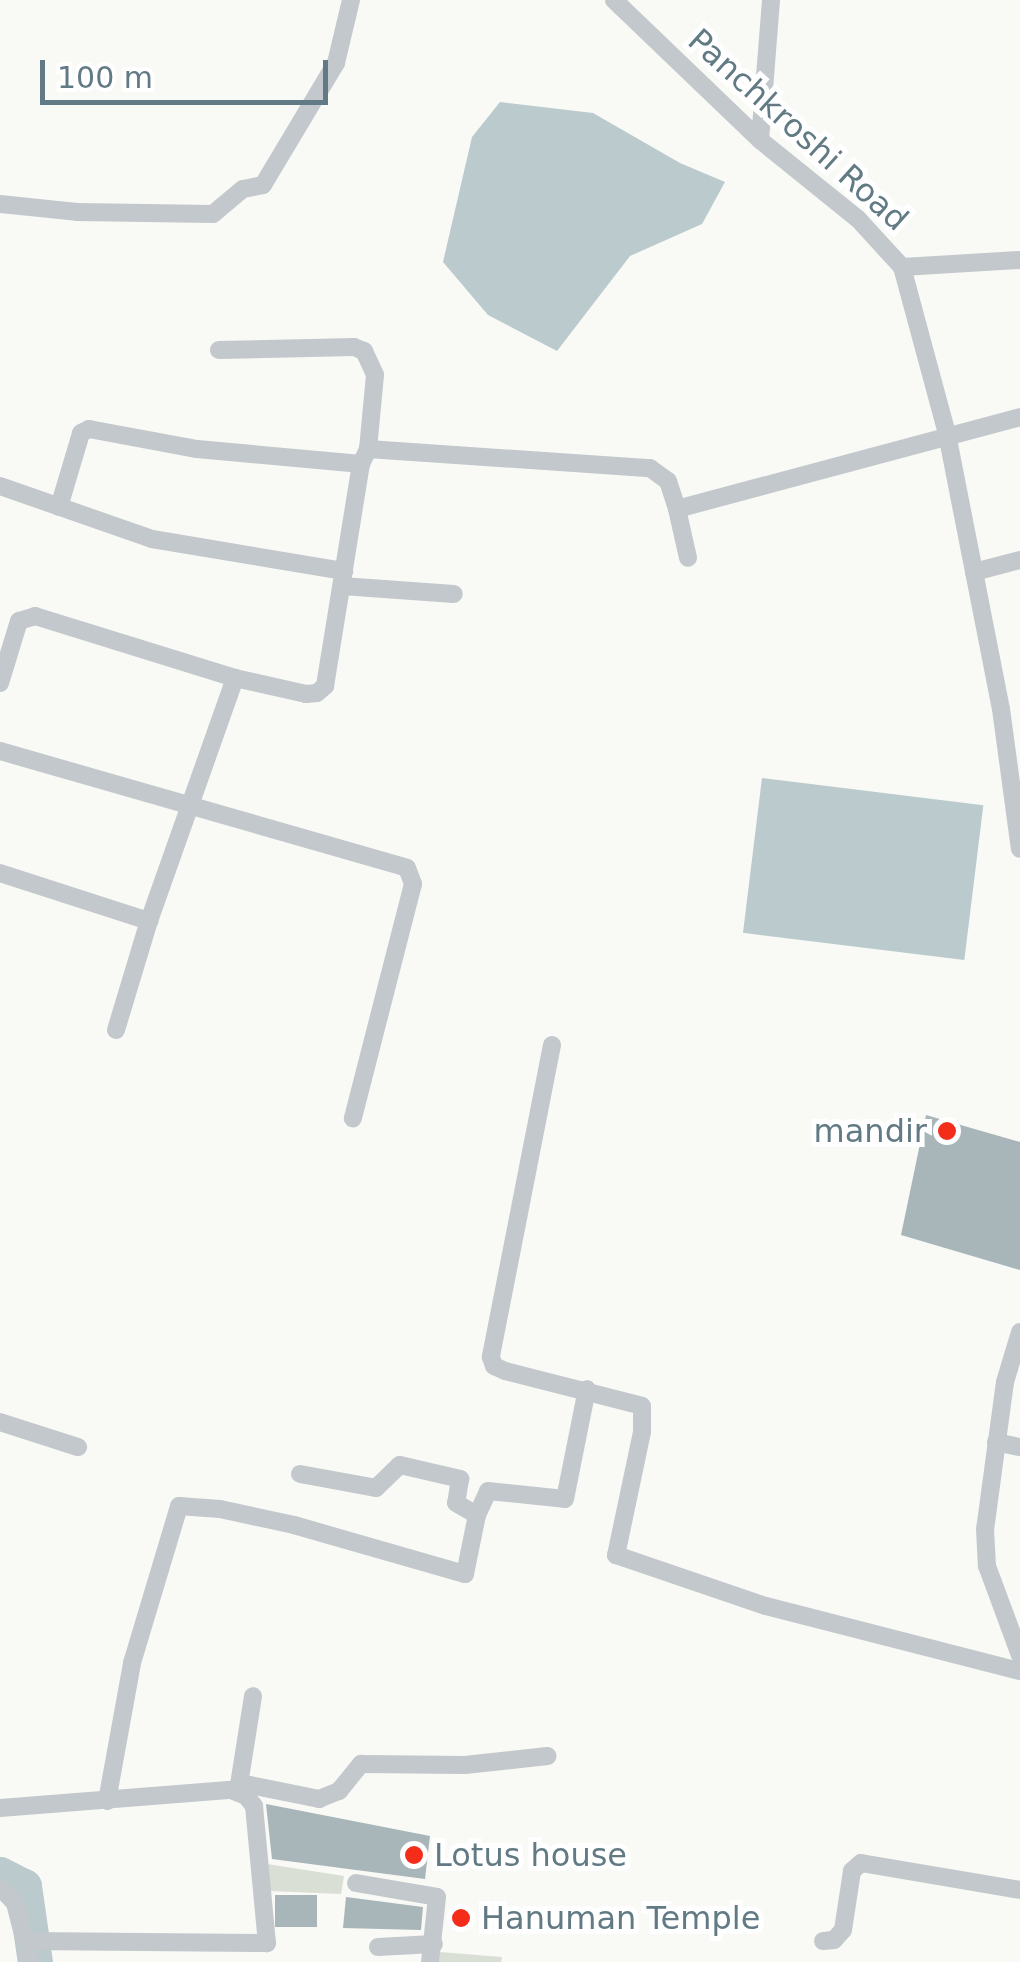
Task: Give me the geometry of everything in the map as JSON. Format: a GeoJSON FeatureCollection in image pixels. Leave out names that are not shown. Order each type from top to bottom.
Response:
{"type":"FeatureCollection","features":[{"type":"Feature","properties":{"kind":"street"},"geometry":{"type":"LineString","coordinates":[[0,204],[77,212],[213,214],[242,189],[263,185],[336,63],[351,0]]}},
{"type":"Feature","properties":{"kind":"street","name":"Panchkroshi Road"},"geometry":{"type":"LineString","coordinates":[[614,0],[760,140],[858,220],[902,267],[947,434],[1000,709],[1014,748],[1020,849]]}},
{"type":"Feature","properties":{"kind":"street"},"geometry":{"type":"LineString","coordinates":[[760,140],[771,0]]}},
{"type":"Feature","properties":{"kind":"street"},"geometry":{"type":"LineString","coordinates":[[902,267],[1020,260]]}},
{"type":"Feature","properties":{"kind":"street"},"geometry":{"type":"LineString","coordinates":[[0,683],[19,621],[35,616],[235,678],[317,694],[325,686],[376,375],[364,351],[354,347],[219,350]]}},
{"type":"Feature","properties":{"kind":"street"},"geometry":{"type":"LineString","coordinates":[[677,509],[1020,417]]}},
{"type":"Feature","properties":{"kind":"street"},"geometry":{"type":"LineString","coordinates":[[59,507],[81,433],[88,429],[196,449],[650,468],[668,481],[688,558]]}},
{"type":"Feature","properties":{"kind":"street"},"geometry":{"type":"LineString","coordinates":[[0,486],[152,540],[343,578],[454,594]]}},
{"type":"Feature","properties":{"kind":"street"},"geometry":{"type":"LineString","coordinates":[[974,572],[1020,560]]}},
{"type":"Feature","properties":{"kind":"street"},"geometry":{"type":"LineString","coordinates":[[116,1030],[149,921],[235,678]]}},
{"type":"Feature","properties":{"kind":"street"},"geometry":{"type":"LineString","coordinates":[[1000,709],[1020,704]]}},
{"type":"Feature","properties":{"kind":"street"},"geometry":{"type":"LineString","coordinates":[[0,751],[404,865],[413,884],[354,1118]]}},
{"type":"Feature","properties":{"kind":"street"},"geometry":{"type":"LineString","coordinates":[[0,873],[149,921]]}},
{"type":"Feature","properties":{"kind":"street"},"geometry":{"type":"LineString","coordinates":[[552,1045],[491,1357],[494,1366],[505,1371],[640,1402],[644,1411],[616,1555],[766,1606],[1020,1671]]}},
{"type":"Feature","properties":{"kind":"street"},"geometry":{"type":"LineString","coordinates":[[1020,1332],[1005,1382],[985,1530],[987,1566],[1020,1655]]}},
{"type":"Feature","properties":{"kind":"street"},"geometry":{"type":"LineString","coordinates":[[107,1801],[132,1664],[178,1506],[220,1508],[294,1525],[465,1574],[477,1515],[488,1491],[565,1499],[587,1390]]}},
{"type":"Feature","properties":{"kind":"street"},"geometry":{"type":"LineString","coordinates":[[0,1422],[78,1446]]}},
{"type":"Feature","properties":{"kind":"street"},"geometry":{"type":"LineString","coordinates":[[996,1442],[1020,1447]]}},
{"type":"Feature","properties":{"kind":"street"},"geometry":{"type":"LineString","coordinates":[[300,1474],[376,1488],[400,1466],[460,1478],[456,1504],[477,1515]]}},
{"type":"Feature","properties":{"kind":"street"},"geometry":{"type":"LineString","coordinates":[[31,1941],[267,1943],[254,1806],[239,1788],[253,1696]]}},
{"type":"Feature","properties":{"kind":"street"},"geometry":{"type":"LineString","coordinates":[[0,1808],[239,1788],[319,1798],[339,1791],[361,1764],[465,1766],[548,1756]]}},
{"type":"Feature","properties":{"kind":"street"},"geometry":{"type":"LineString","coordinates":[[824,1941],[834,1940],[843,1930],[852,1871],[861,1863],[1020,1890]]}},
{"type":"Feature","properties":{"kind":"street"},"geometry":{"type":"LineString","coordinates":[[356,1883],[437,1897],[432,1953],[378,1947]]}},
{"type":"Feature","properties":{"kind":"street"},"geometry":{"type":"LineString","coordinates":[[0,1886],[15,1903],[31,1941],[30,1962]]}},
{"type":"Feature","properties":{"kind":"shaded area"},"geometry":{"type":"Polygon","coordinates":[[[500,102],[593,113],[680,163],[725,182],[702,224],[630,256],[557,351],[488,315],[443,262],[472,137],[500,102]]]}},
{"type":"Feature","properties":{"kind":"shaded area"},"geometry":{"type":"Polygon","coordinates":[[[762,778],[983,805],[964,960],[743,933],[762,778]]]}},
{"type":"Feature","properties":{"kind":"shaded area"},"geometry":{"type":"Polygon","coordinates":[[[267,1864],[344,1876],[341,1894],[270,1891],[267,1864]]]}},
{"type":"Feature","properties":{"kind":"shaded area"},"geometry":{"type":"Polygon","coordinates":[[[440,1952],[502,1957],[501,1962],[439,1962],[440,1952]]]}},
{"type":"Feature","properties":{"kind":"building"},"geometry":{"type":"Polygon","coordinates":[[[926,1115],[1020,1142],[1020,1270],[901,1235],[926,1115]]]}},
{"type":"Feature","properties":{"kind":"building"},"geometry":{"type":"Polygon","coordinates":[[[266,1804],[430,1836],[425,1879],[272,1859],[266,1804]]]}},
{"type":"Feature","properties":{"kind":"building"},"geometry":{"type":"Polygon","coordinates":[[[275,1895],[317,1895],[317,1927],[275,1927],[275,1895]]]}},
{"type":"Feature","properties":{"kind":"building"},"geometry":{"type":"Polygon","coordinates":[[[346,1897],[423,1907],[421,1930],[343,1928],[346,1897]]]}},
{"type":"Feature","properties":{"kind":"waterway"},"geometry":{"type":"LineString","coordinates":[[0,1874],[24,1886],[35,1962]]}},
{"type":"Feature","properties":{"kind":"place","name":"mandir"},"geometry":{"type":"Point","coordinates":[947,1131]}},
{"type":"Feature","properties":{"kind":"place","name":"Lotus house"},"geometry":{"type":"Point","coordinates":[414,1855]}},
{"type":"Feature","properties":{"kind":"place","name":"Hanuman Temple"},"geometry":{"type":"Point","coordinates":[461,1918]}}]}
